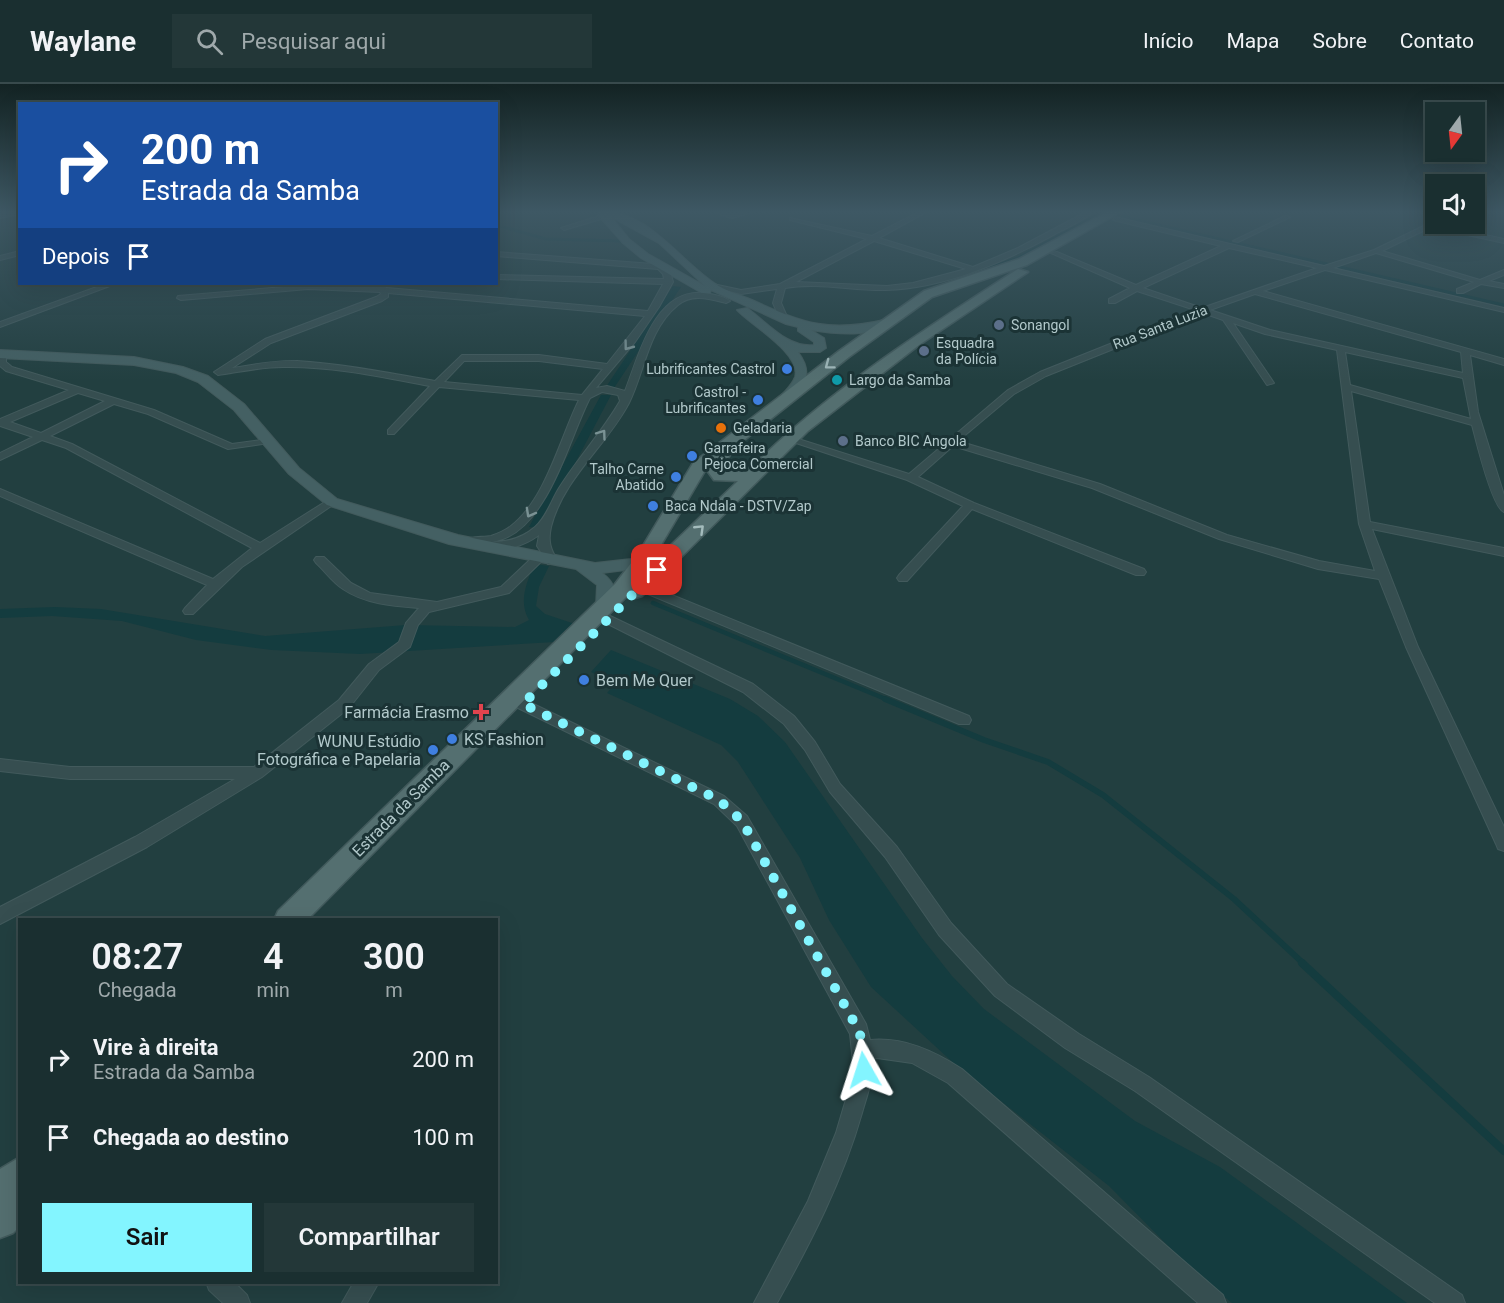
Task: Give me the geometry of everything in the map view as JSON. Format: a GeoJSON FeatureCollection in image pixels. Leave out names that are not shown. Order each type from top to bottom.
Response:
{"type":"FeatureCollection","features":[{"type":"Feature","properties":{"kind":"main road"},"geometry":{"type":"LineString","coordinates":[[664,268],[744,311],[795,355],[802,368],[799,382],[787,397]]}},
{"type":"Feature","properties":{"kind":"main road"},"geometry":{"type":"LineString","coordinates":[[691,268],[707,283],[730,296],[811,328],[835,331],[863,329],[888,322]]}},
{"type":"Feature","properties":{"kind":"main road","name":"Estrada da Samba"},"geometry":{"type":"LineString","coordinates":[[600,620],[646,556],[691,477],[731,440],[909,307],[940,288],[1004,268]]}},
{"type":"Feature","properties":{"kind":"main road","name":"Estrada da Samba"},"geometry":{"type":"LineString","coordinates":[[290,918],[600,620],[640,586],[739,492],[789,439],[867,375],[948,319],[1032,268]]}},
{"type":"Feature","properties":{"kind":"main road"},"geometry":{"type":"LineString","coordinates":[[909,307],[944,293],[960,294],[963,300],[948,319]]}},
{"type":"Feature","properties":{"kind":"main road"},"geometry":{"type":"LineString","coordinates":[[768,330],[797,349],[813,351],[822,346],[815,336],[784,319]]}},
{"type":"Feature","properties":{"kind":"main road"},"geometry":{"type":"LineString","coordinates":[[1,354],[134,361],[179,370],[204,379],[239,407],[266,441],[311,487],[332,502],[455,540],[578,565],[616,568],[635,564],[646,556]]}},
{"type":"Feature","properties":{"kind":"main road"},"geometry":{"type":"LineString","coordinates":[[731,440],[714,468],[720,476],[736,476],[774,453]]}},
{"type":"Feature","properties":{"kind":"main road"},"geometry":{"type":"LineString","coordinates":[[578,565],[605,584],[607,596],[600,620]]}},
{"type":"Feature","properties":{"kind":"main road","name":"Estrada da Samba"},"geometry":{"type":"LineString","coordinates":[[310,918],[523,704],[567,653]]}},
{"type":"Feature","properties":{"kind":"main road"},"geometry":{"type":"LineString","coordinates":[[0,1193],[18,1176]]}},
{"type":"Feature","properties":{"kind":"main road"},"geometry":{"type":"LineString","coordinates":[[0,1220],[18,1203]]}},
{"type":"Feature","properties":{"kind":"street"},"geometry":{"type":"LineString","coordinates":[[455,540],[490,541],[514,532],[526,521],[565,446],[584,398],[592,385],[611,367],[650,314],[669,282],[667,273],[662,268]]}},
{"type":"Feature","properties":{"kind":"street"},"geometry":{"type":"LineString","coordinates":[[784,319],[777,303],[782,286],[816,268]]}},
{"type":"Feature","properties":{"kind":"street"},"geometry":{"type":"LineString","coordinates":[[1088,268],[1136,288],[1227,320],[1306,343],[1466,376]]}},
{"type":"Feature","properties":{"kind":"street"},"geometry":{"type":"LineString","coordinates":[[1112,301],[1180,268]]}},
{"type":"Feature","properties":{"kind":"street","name":"Rua Santa Luzia"},"geometry":{"type":"LineString","coordinates":[[911,478],[1011,392],[1043,374],[1253,291],[1324,268]]}},
{"type":"Feature","properties":{"kind":"street"},"geometry":{"type":"LineString","coordinates":[[1344,268],[1504,310]]}},
{"type":"Feature","properties":{"kind":"street"},"geometry":{"type":"LineString","coordinates":[[1347,268],[1504,301]]}},
{"type":"Feature","properties":{"kind":"street"},"geometry":{"type":"LineString","coordinates":[[1433,268],[1480,282],[1504,286]]}},
{"type":"Feature","properties":{"kind":"street"},"geometry":{"type":"LineString","coordinates":[[707,283],[721,289],[741,292],[814,282],[890,288],[973,269]]}},
{"type":"Feature","properties":{"kind":"street"},"geometry":{"type":"LineString","coordinates":[[1460,291],[1504,272]]}},
{"type":"Feature","properties":{"kind":"street"},"geometry":{"type":"LineString","coordinates":[[498,277],[669,282]]}},
{"type":"Feature","properties":{"kind":"street"},"geometry":{"type":"LineString","coordinates":[[0,325],[108,285]]}},
{"type":"Feature","properties":{"kind":"street"},"geometry":{"type":"LineString","coordinates":[[181,298],[330,286],[384,287],[650,314]]}},
{"type":"Feature","properties":{"kind":"street"},"geometry":{"type":"LineString","coordinates":[[204,379],[260,344],[385,295],[384,287]]}},
{"type":"Feature","properties":{"kind":"street"},"geometry":{"type":"LineString","coordinates":[[1253,291],[1504,362]]}},
{"type":"Feature","properties":{"kind":"street"},"geometry":{"type":"LineString","coordinates":[[485,546],[522,541],[531,537],[549,519],[582,461],[625,400],[650,340],[664,315],[675,303],[694,295],[713,296],[726,301]]}},
{"type":"Feature","properties":{"kind":"street"},"geometry":{"type":"LineString","coordinates":[[1227,320],[1270,382]]}},
{"type":"Feature","properties":{"kind":"street"},"geometry":{"type":"LineString","coordinates":[[1341,350],[1348,387],[1365,524],[1383,576],[1441,710],[1504,844]]}},
{"type":"Feature","properties":{"kind":"street"},"geometry":{"type":"LineString","coordinates":[[1465,352],[1466,376],[1504,509]]}},
{"type":"Feature","properties":{"kind":"street"},"geometry":{"type":"LineString","coordinates":[[1,354],[2,363],[9,369],[151,412],[231,447],[266,441]]}},
{"type":"Feature","properties":{"kind":"street"},"geometry":{"type":"LineString","coordinates":[[391,432],[458,360],[470,357],[573,360],[611,367]]}},
{"type":"Feature","properties":{"kind":"street"},"geometry":{"type":"LineString","coordinates":[[218,372],[297,364],[354,370],[436,384],[584,398],[596,390],[606,389],[622,393],[625,400]]}},
{"type":"Feature","properties":{"kind":"street"},"geometry":{"type":"LineString","coordinates":[[1348,387],[1478,424]]}},
{"type":"Feature","properties":{"kind":"street"},"geometry":{"type":"LineString","coordinates":[[0,422],[79,389]]}},
{"type":"Feature","properties":{"kind":"street"},"geometry":{"type":"LineString","coordinates":[[0,457],[114,400]]}},
{"type":"Feature","properties":{"kind":"street"},"geometry":{"type":"LineString","coordinates":[[0,422],[90,456],[261,548]]}},
{"type":"Feature","properties":{"kind":"street"},"geometry":{"type":"LineString","coordinates":[[789,439],[911,478],[970,506],[1140,572]]}},
{"type":"Feature","properties":{"kind":"street"},"geometry":{"type":"LineString","coordinates":[[951,442],[1096,486],[1222,537],[1318,565],[1383,576]]}},
{"type":"Feature","properties":{"kind":"street"},"geometry":{"type":"LineString","coordinates":[[0,492],[212,583]]}},
{"type":"Feature","properties":{"kind":"street"},"geometry":{"type":"LineString","coordinates":[[189,611],[212,583],[332,502]]}},
{"type":"Feature","properties":{"kind":"street"},"geometry":{"type":"LineString","coordinates":[[903,578],[970,506]]}},
{"type":"Feature","properties":{"kind":"street"},"geometry":{"type":"LineString","coordinates":[[0,916],[141,842],[257,773],[344,704],[374,667],[392,654],[425,609],[434,605],[492,595],[505,590],[545,559],[543,546],[549,519]]}},
{"type":"Feature","properties":{"kind":"street"},"geometry":{"type":"LineString","coordinates":[[1365,524],[1504,552]]}},
{"type":"Feature","properties":{"kind":"street"},"geometry":{"type":"LineString","coordinates":[[320,560],[341,581],[357,592],[376,598],[434,605]]}},
{"type":"Feature","properties":{"kind":"street"},"geometry":{"type":"LineString","coordinates":[[640,586],[964,720]]}},
{"type":"Feature","properties":{"kind":"street"},"geometry":{"type":"LineString","coordinates":[[600,620],[748,688],[789,720],[810,746],[835,788],[891,852],[945,929],[1001,990],[1072,1041],[1142,1084],[1454,1303]]}},
{"type":"Feature","properties":{"kind":"street"},"geometry":{"type":"LineString","coordinates":[[523,704],[689,785],[734,811],[742,821],[859,1031],[864,1050],[864,1070],[848,1128],[830,1180],[806,1230],[765,1303]]}},
{"type":"Feature","properties":{"kind":"street"},"geometry":{"type":"LineString","coordinates":[[0,765],[70,773],[257,773]]}},
{"type":"Feature","properties":{"kind":"street"},"geometry":{"type":"LineString","coordinates":[[864,1050],[881,1047],[915,1053],[955,1076],[1215,1303]]}},
{"type":"Feature","properties":{"kind":"street"},"geometry":{"type":"LineString","coordinates":[[220,1284],[239,1303]]}},
{"type":"Feature","properties":{"kind":"street"},"geometry":{"type":"LineString","coordinates":[[354,1303],[367,1284]]}},
{"type":"Feature","properties":{"kind":"water"},"geometry":{"type":"Polygon","coordinates":[[[673,286],[681,287],[614,388],[606,387],[673,286]]]}},
{"type":"Feature","properties":{"kind":"water"},"geometry":{"type":"Polygon","coordinates":[[[601,395],[611,395],[541,528],[529,527],[601,395]]]}},
{"type":"Feature","properties":{"kind":"water"},"geometry":{"type":"Polygon","coordinates":[[[534,564],[549,566],[539,587],[536,606],[545,614],[575,624],[554,642],[360,654],[272,650],[196,640],[122,621],[52,616],[0,618],[0,609],[55,607],[101,609],[265,636],[406,625],[515,627],[529,620],[524,599],[526,585],[534,564]]]}},
{"type":"Feature","properties":{"kind":"water"},"geometry":{"type":"Polygon","coordinates":[[[611,650],[730,699],[758,716],[785,742],[922,938],[952,976],[984,1009],[1135,1121],[1220,1167],[1407,1303],[1232,1303],[1194,1272],[1109,1186],[960,1069],[871,987],[829,920],[800,858],[738,762],[721,745],[607,693],[615,684],[591,672],[611,650]]]}},
{"type":"Feature","properties":{"kind":"waterway"},"geometry":{"type":"LineString","coordinates":[[1344,268],[1504,305]]}},
{"type":"Feature","properties":{"kind":"waterway"},"geometry":{"type":"LineString","coordinates":[[653,603],[888,700]]}},
{"type":"Feature","properties":{"kind":"waterway"},"geometry":{"type":"LineString","coordinates":[[885,699],[984,740],[1048,762],[1103,795],[1234,899],[1304,964]]}},
{"type":"Feature","properties":{"kind":"waterway"},"geometry":{"type":"LineString","coordinates":[[1302,963],[1504,1151]]}},
{"type":"Feature","properties":{"kind":"place","name":"Sonangol"},"geometry":{"type":"Point","coordinates":[999,325]}},
{"type":"Feature","properties":{"kind":"place","name":"Esquadra da Polícia"},"geometry":{"type":"Point","coordinates":[924,351]}},
{"type":"Feature","properties":{"kind":"place","name":"Lubrificantes Castrol"},"geometry":{"type":"Point","coordinates":[787,369]}},
{"type":"Feature","properties":{"kind":"place","name":"Largo da Samba"},"geometry":{"type":"Point","coordinates":[837,380]}},
{"type":"Feature","properties":{"kind":"place","name":"Castrol - Lubrificantes"},"geometry":{"type":"Point","coordinates":[758,400]}},
{"type":"Feature","properties":{"kind":"place","name":"Geladaria"},"geometry":{"type":"Point","coordinates":[721,428]}},
{"type":"Feature","properties":{"kind":"place","name":"Banco BIC Angola"},"geometry":{"type":"Point","coordinates":[843,441]}},
{"type":"Feature","properties":{"kind":"place","name":"Garrafeira Pejoca Comercial"},"geometry":{"type":"Point","coordinates":[692,456]}},
{"type":"Feature","properties":{"kind":"place","name":"Talho Carne Abatido"},"geometry":{"type":"Point","coordinates":[676,477]}},
{"type":"Feature","properties":{"kind":"place","name":"Baca Ndala - DSTV/Zap"},"geometry":{"type":"Point","coordinates":[653,506]}},
{"type":"Feature","properties":{"kind":"place","name":"Bem Me Quer"},"geometry":{"type":"Point","coordinates":[584,680]}},
{"type":"Feature","properties":{"kind":"place","name":"Farmácia Erasmo"},"geometry":{"type":"Point","coordinates":[481,712]}},
{"type":"Feature","properties":{"kind":"place","name":"KS Fashion"},"geometry":{"type":"Point","coordinates":[452,739]}},
{"type":"Feature","properties":{"kind":"place","name":"WUNU Estúdio Fotográfica e Papelaria"},"geometry":{"type":"Point","coordinates":[433,750]}},
{"type":"Feature","properties":{"kind":"route"},"geometry":{"type":"LineString","coordinates":[[657,570],[523,704],[719,800],[734,811],[742,821],[859,1031],[864,1050],[864,1070]]}}]}
